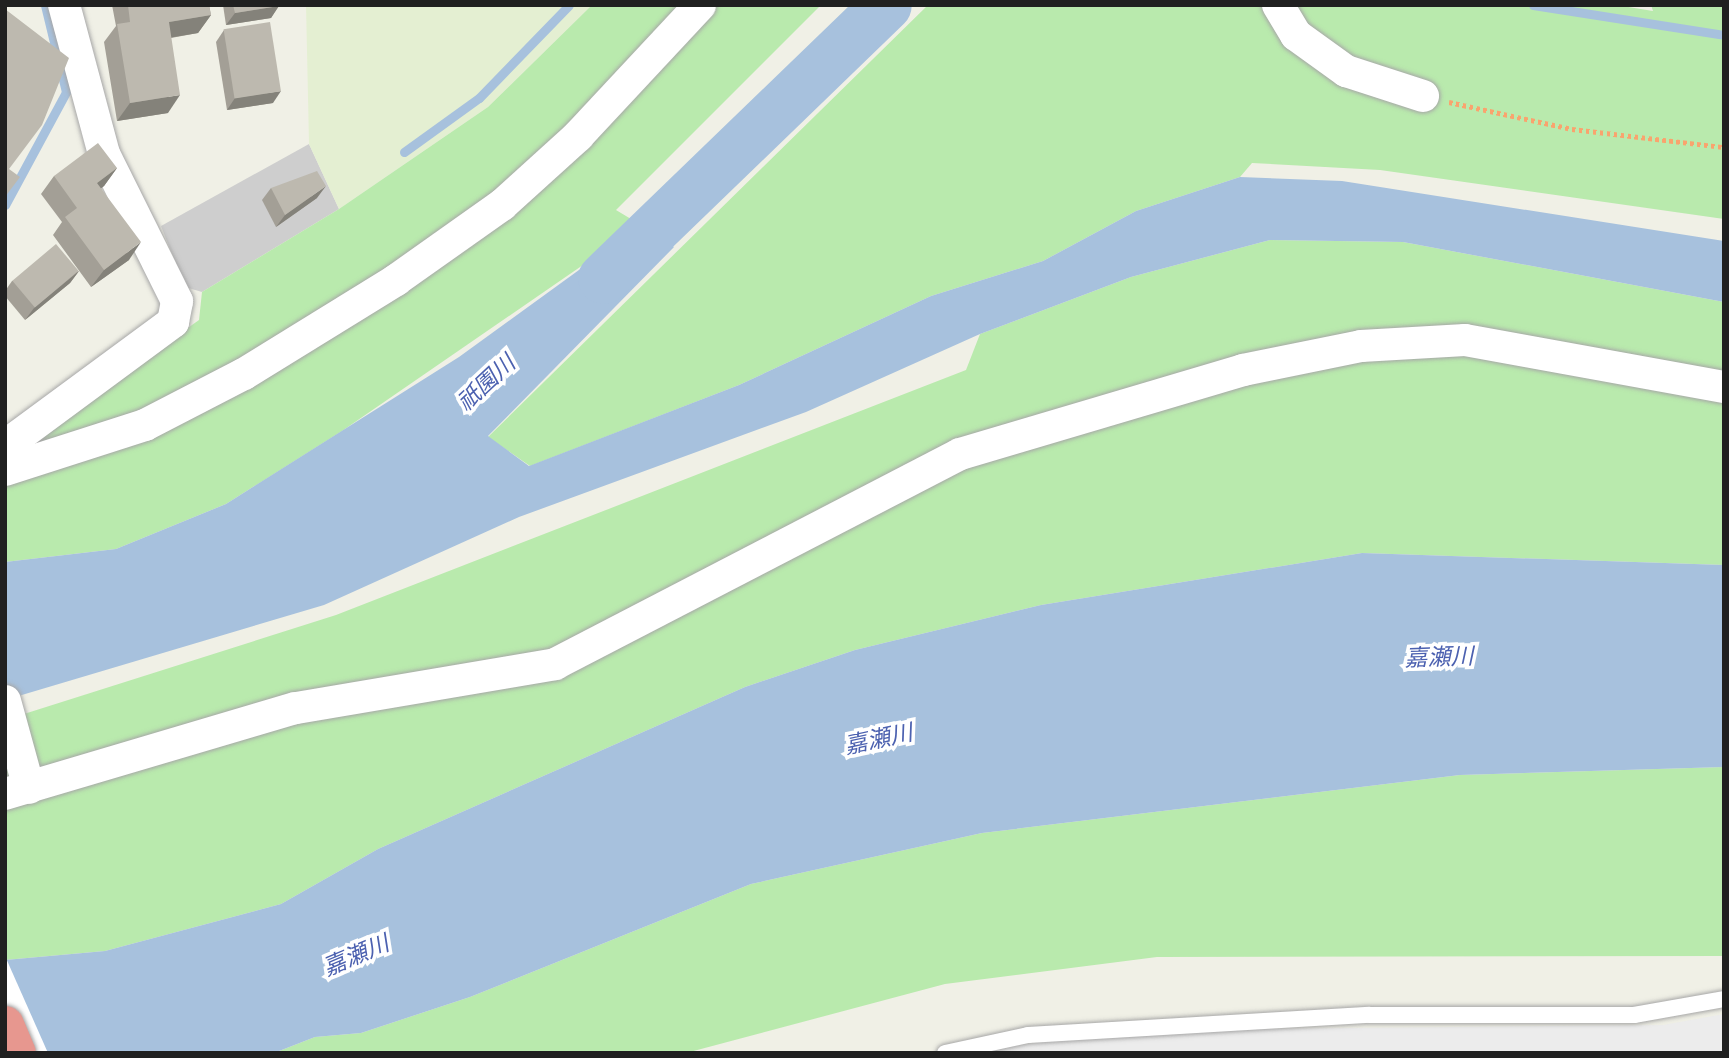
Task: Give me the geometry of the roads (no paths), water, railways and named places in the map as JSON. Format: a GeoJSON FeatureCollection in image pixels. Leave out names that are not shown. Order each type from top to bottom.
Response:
{"type":"FeatureCollection","features":[{"type":"Feature","properties":{"kind":"highway"},"geometry":{"type":"LineString","coordinates":[[5,1025],[18,1053]]}},
{"type":"Feature","properties":{"kind":"street"},"geometry":{"type":"LineString","coordinates":[[5,446],[173,322],[177,301],[104,154],[64,5]]}},
{"type":"Feature","properties":{"kind":"street"},"geometry":{"type":"LineString","coordinates":[[5,470],[145,425],[244,374],[396,280],[502,205],[579,136],[700,5]]}},
{"type":"Feature","properties":{"kind":"street"},"geometry":{"type":"LineString","coordinates":[[1278,5],[1296,35],[1346,71],[1423,96]]}},
{"type":"Feature","properties":{"kind":"street"},"geometry":{"type":"LineString","coordinates":[[5,701],[17,791],[296,708],[555,664],[960,454],[1243,370],[1361,346],[1465,340],[1724,387]]}},
{"type":"Feature","properties":{"kind":"lane"},"geometry":{"type":"LineString","coordinates":[[945,1053],[1028,1035],[1369,1015],[1634,1015],[1724,999]]}},
{"type":"Feature","properties":{"kind":"water"},"geometry":{"type":"Polygon","coordinates":[[[1240,177],[1342,181],[1724,241],[1724,302],[1403,242],[1270,240],[1131,277],[980,334],[806,412],[519,517],[324,605],[5,700],[5,562],[116,549],[226,504],[459,357],[641,225],[674,247],[488,436],[529,466],[739,385],[931,296],[1043,261],[1136,211],[1240,177]]]}},
{"type":"Feature","properties":{"kind":"water","name":"嘉瀬川"},"geometry":{"type":"Polygon","coordinates":[[[1362,553],[1724,565],[1724,767],[1460,775],[982,833],[751,884],[470,997],[361,1033],[315,1037],[274,1053],[5,1053],[5,960],[105,951],[281,904],[378,849],[745,687],[855,650],[1041,605],[1362,553]]]}},
{"type":"Feature","properties":{"kind":"waterway"},"geometry":{"type":"LineString","coordinates":[[5,205],[66,92],[45,5]]}},
{"type":"Feature","properties":{"kind":"waterway"},"geometry":{"type":"LineString","coordinates":[[404,152],[479,98],[569,5]]}},
{"type":"Feature","properties":{"kind":"waterway","name":"祇園川"},"geometry":{"type":"LineString","coordinates":[[603,278],[886,5]]}},
{"type":"Feature","properties":{"kind":"waterway"},"geometry":{"type":"LineString","coordinates":[[1533,5],[1724,35]]}}]}
